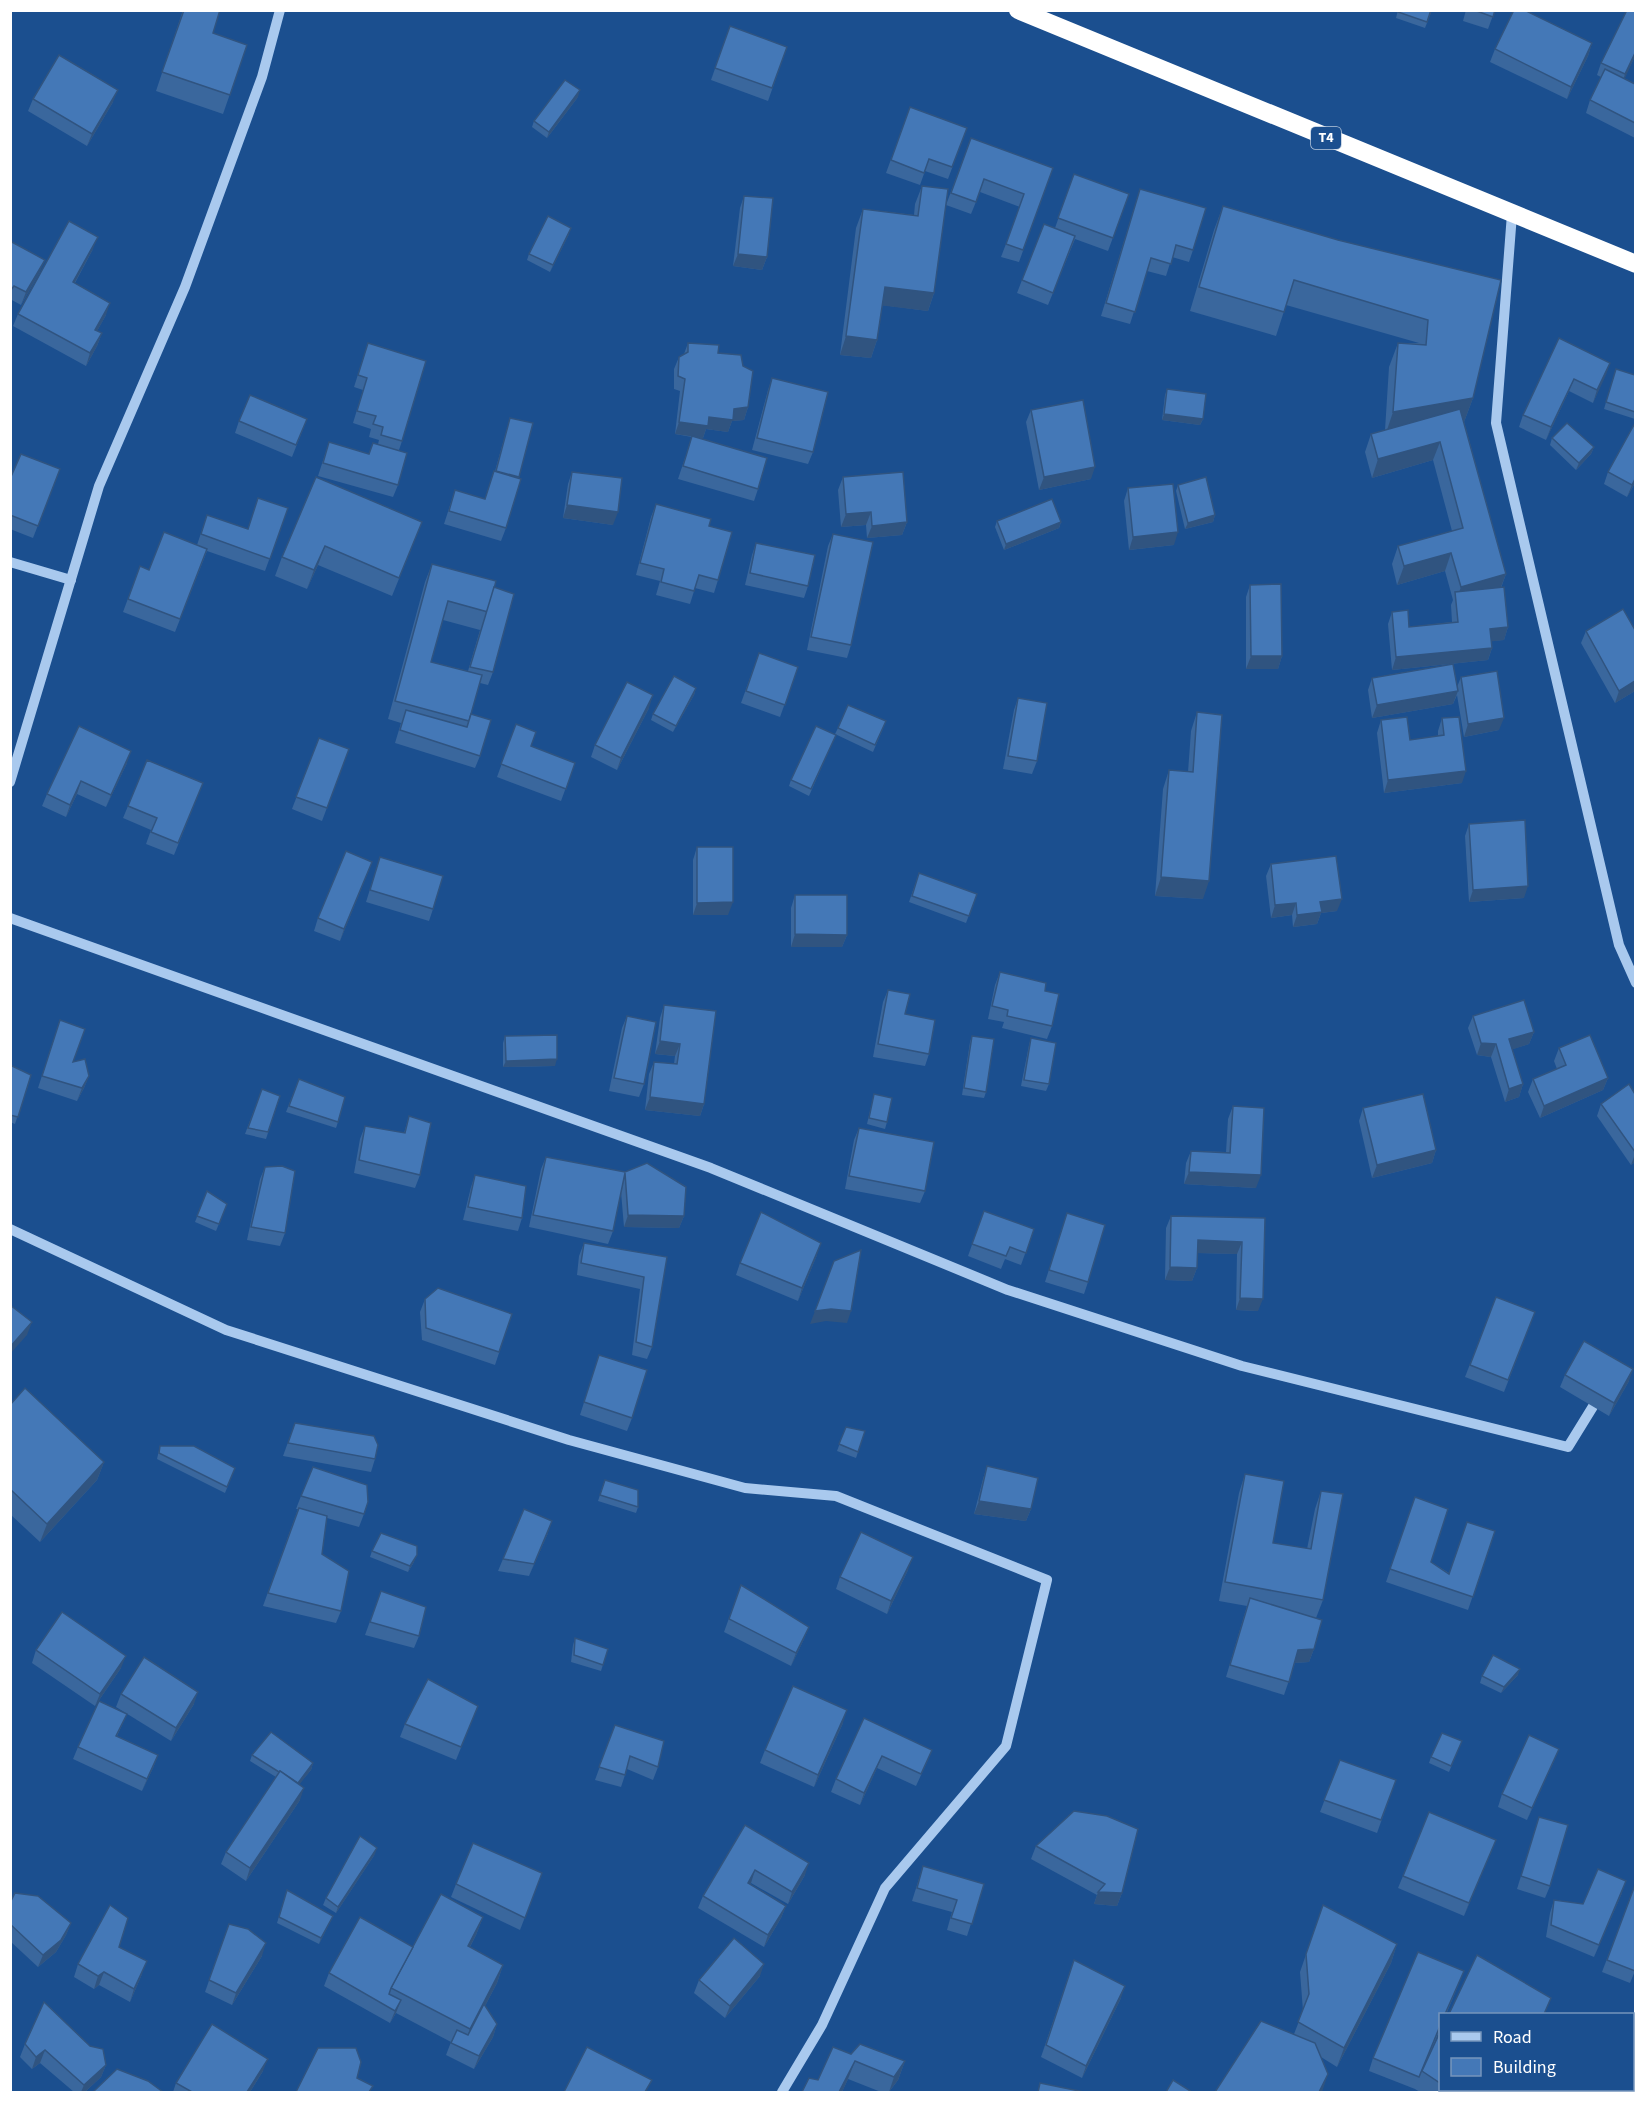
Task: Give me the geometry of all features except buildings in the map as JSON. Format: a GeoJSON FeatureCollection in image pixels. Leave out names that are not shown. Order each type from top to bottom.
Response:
{"type":"FeatureCollection","features":[{"type":"Feature","properties":{"kind":"highway","name":"T4"},"geometry":{"type":"LineString","coordinates":[[1018,10],[1635,264]]}},
{"type":"Feature","properties":{"kind":"street"},"geometry":{"type":"LineString","coordinates":[[10,782],[99,486],[189,276],[262,77],[280,10]]}},
{"type":"Feature","properties":{"kind":"street"},"geometry":{"type":"LineString","coordinates":[[1512,214],[1496,423],[1619,945],[1635,983]]}},
{"type":"Feature","properties":{"kind":"street"},"geometry":{"type":"LineString","coordinates":[[10,562],[71,580]]}},
{"type":"Feature","properties":{"kind":"street"},"geometry":{"type":"LineString","coordinates":[[10,918],[711,1168],[1008,1290],[1242,1366],[1568,1447],[1597,1400]]}},
{"type":"Feature","properties":{"kind":"street"},"geometry":{"type":"LineString","coordinates":[[10,1229],[226,1330],[569,1440],[745,1488],[836,1496],[1047,1580],[1006,1746],[885,1888],[822,2025],[782,2092]]}}]}
